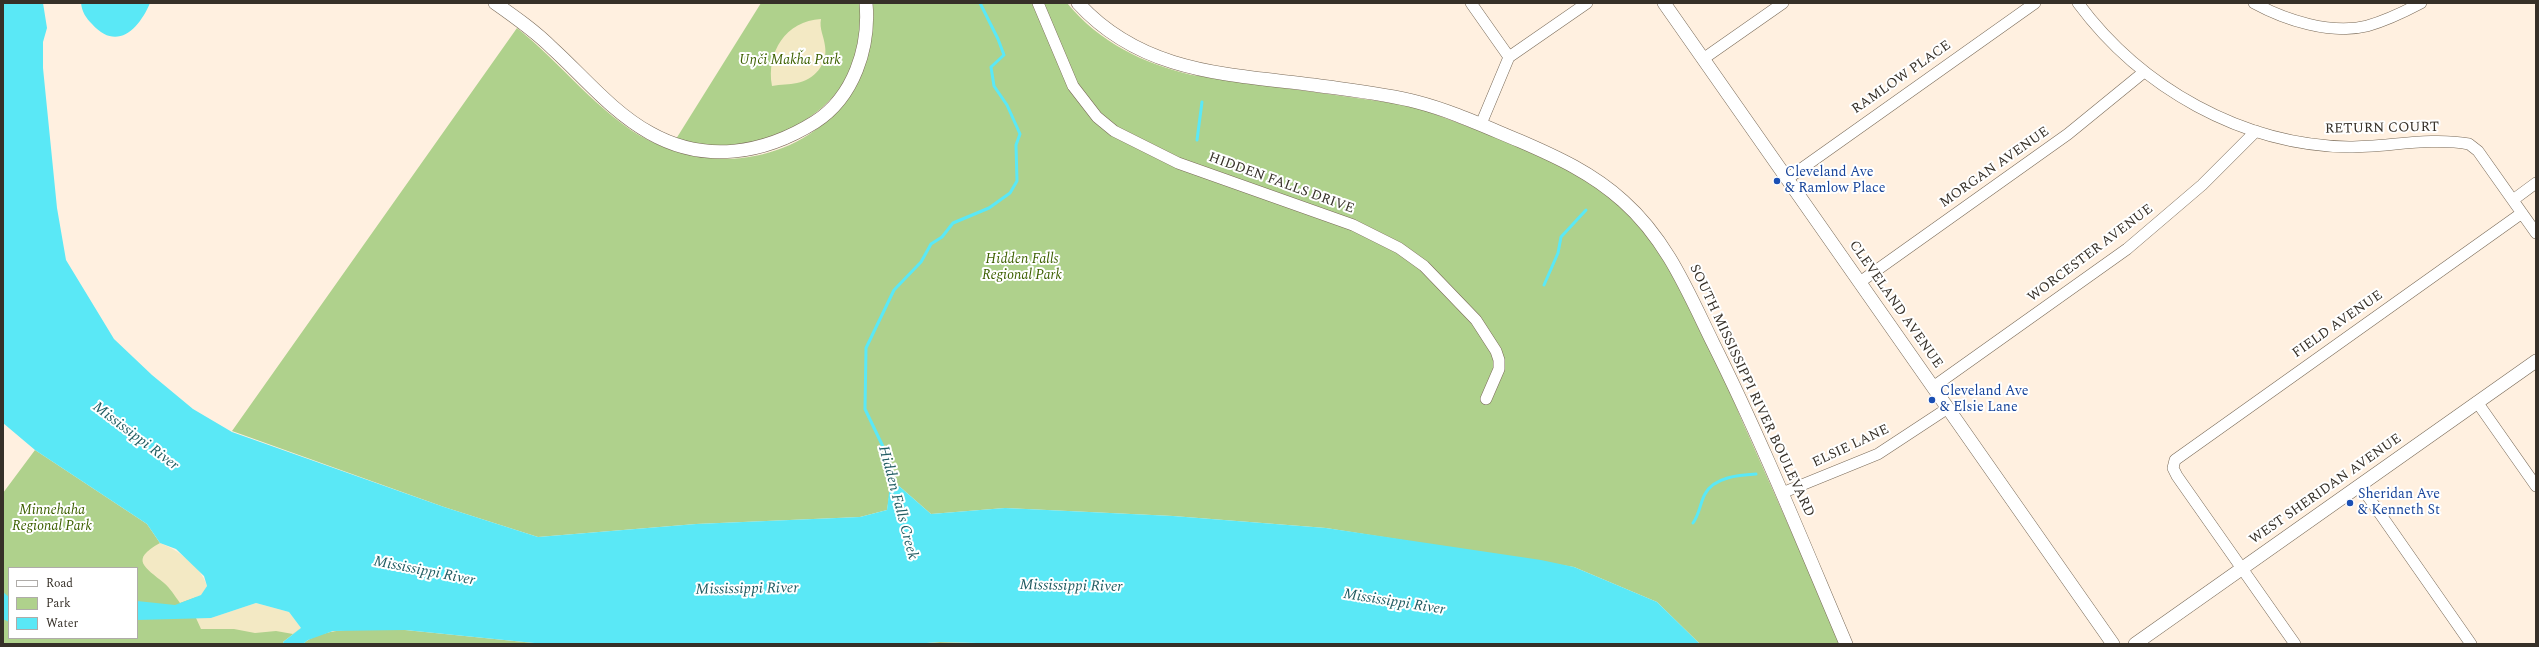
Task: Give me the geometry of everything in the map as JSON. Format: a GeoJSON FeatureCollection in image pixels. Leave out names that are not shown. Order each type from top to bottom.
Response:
{"type":"FeatureCollection","features":[{"type":"Feature","properties":{"kind":"street"},"geometry":{"type":"LineString","coordinates":[[496,3],[535,32],[592,86],[637,125],[650,134],[683,146],[722,152],[759,148],[776,143],[793,136],[821,118],[829,110],[848,86],[861,61],[867,26],[866,3]]}},
{"type":"Feature","properties":{"kind":"street","name":"HIDDEN FALLS DRIVE"},"geometry":{"type":"LineString","coordinates":[[1038,3],[1073,86],[1097,117],[1114,131],[1178,163],[1353,225],[1399,248],[1424,266],[1476,320],[1496,351],[1499,360],[1499,370],[1486,399]]}},
{"type":"Feature","properties":{"kind":"street","name":"SOUTH MISSISSIPPI RIVER BOULEVARD"},"geometry":{"type":"LineString","coordinates":[[1078,3],[1112,34],[1140,51],[1172,64],[1201,70],[1391,97],[1441,109],[1481,124],[1562,159],[1587,172],[1614,192],[1646,223],[1676,266],[1742,402],[1846,644]]}},
{"type":"Feature","properties":{"kind":"street"},"geometry":{"type":"LineString","coordinates":[[1471,3],[1509,57]]}},
{"type":"Feature","properties":{"kind":"street"},"geometry":{"type":"LineString","coordinates":[[1481,124],[1509,57],[1587,3]]}},
{"type":"Feature","properties":{"kind":"street","name":"CLEVELAND AVENUE"},"geometry":{"type":"LineString","coordinates":[[1664,3],[2113,644]]}},
{"type":"Feature","properties":{"kind":"street"},"geometry":{"type":"LineString","coordinates":[[1703,59],[1782,3]]}},
{"type":"Feature","properties":{"kind":"street","name":"RAMLOW PLACE"},"geometry":{"type":"LineString","coordinates":[[1787,179],[2035,3]]}},
{"type":"Feature","properties":{"kind":"street","name":"RETURN COURT"},"geometry":{"type":"LineString","coordinates":[[2078,3],[2105,35],[2144,72],[2186,100],[2212,114],[2256,131],[2288,140],[2347,147],[2469,144],[2478,151],[2513,200]]}},
{"type":"Feature","properties":{"kind":"street"},"geometry":{"type":"LineString","coordinates":[[2254,3],[2281,15],[2322,26],[2358,27],[2382,22],[2421,3]]}},
{"type":"Feature","properties":{"kind":"street","name":"MORGAN AVENUE"},"geometry":{"type":"LineString","coordinates":[[1860,282],[2068,134],[2144,72]]}},
{"type":"Feature","properties":{"kind":"street","name":"WORCESTER AVENUE"},"geometry":{"type":"LineString","coordinates":[[1933,388],[2127,249],[2202,185],[2256,131]]}},
{"type":"Feature","properties":{"kind":"street"},"geometry":{"type":"LineString","coordinates":[[2536,183],[2513,200],[2536,233]]}},
{"type":"Feature","properties":{"kind":"street","name":"FIELD AVENUE"},"geometry":{"type":"LineString","coordinates":[[2242,569],[2177,476],[2173,463],[2180,454],[2522,213]]}},
{"type":"Feature","properties":{"kind":"street","name":"WEST SHERIDAN AVENUE"},"geometry":{"type":"LineString","coordinates":[[2135,644],[2536,361]]}},
{"type":"Feature","properties":{"kind":"street"},"geometry":{"type":"LineString","coordinates":[[2477,402],[2536,486]]}},
{"type":"Feature","properties":{"kind":"street","name":"ELSIE LANE"},"geometry":{"type":"LineString","coordinates":[[1782,493],[1878,454],[1948,408]]}},
{"type":"Feature","properties":{"kind":"street"},"geometry":{"type":"LineString","coordinates":[[2360,485],[2471,644]]}},
{"type":"Feature","properties":{"kind":"street"},"geometry":{"type":"LineString","coordinates":[[2242,569],[2295,644]]}},
{"type":"Feature","properties":{"kind":"green space","name":"Uŋči Makȟa Park"},"geometry":{"type":"Polygon","coordinates":[[[761,3],[862,3],[859,48],[852,68],[842,85],[830,100],[815,114],[780,134],[761,141],[742,146],[725,147],[709,146],[676,139],[761,3]]]}},
{"type":"Feature","properties":{"kind":"green space","name":"Hidden Falls Regional Park"},"geometry":{"type":"Polygon","coordinates":[[[873,3],[1067,3],[1093,29],[1108,40],[1124,50],[1157,65],[1192,75],[1399,104],[1424,110],[1513,144],[1579,175],[1597,187],[1624,210],[1648,237],[1688,300],[1705,334],[1841,644],[1700,644],[1657,602],[1574,567],[1326,528],[1173,516],[1005,508],[931,514],[899,486],[891,485],[887,510],[860,517],[696,524],[538,537],[444,507],[232,431],[517,28],[549,56],[597,103],[631,130],[648,140],[688,155],[729,159],[767,153],[803,138],[833,115],[856,84],[870,47],[873,3]]]}},
{"type":"Feature","properties":{"kind":"green space","name":"Minnehaha Regional Park"},"geometry":{"type":"Polygon","coordinates":[[[35,450],[147,524],[211,618],[301,628],[283,642],[284,644],[3,644],[3,493],[35,450]]]}},
{"type":"Feature","properties":{"kind":"green space"},"geometry":{"type":"Polygon","coordinates":[[[405,630],[544,644],[303,644],[313,638],[338,631],[405,630]]]}},
{"type":"Feature","properties":{"kind":"green space"},"geometry":{"type":"Polygon","coordinates":[[[940,642],[1013,644],[913,644],[940,642]]]}},
{"type":"Feature","properties":{"kind":"sand"},"geometry":{"type":"Polygon","coordinates":[[[821,19],[825,53],[822,65],[814,75],[803,81],[794,84],[772,86],[772,61],[781,40],[798,26],[809,21],[821,19]]]}},
{"type":"Feature","properties":{"kind":"sand"},"geometry":{"type":"Polygon","coordinates":[[[160,543],[181,554],[200,572],[207,586],[202,595],[180,603],[166,585],[146,568],[143,563],[145,554],[160,543]]]}},
{"type":"Feature","properties":{"kind":"sand"},"geometry":{"type":"Polygon","coordinates":[[[256,603],[289,612],[301,628],[293,634],[276,631],[255,633],[234,629],[201,629],[196,618],[211,618],[256,603]]]}},
{"type":"Feature","properties":{"kind":"water","name":"Mississippi River"},"geometry":{"type":"Polygon","coordinates":[[[3,3],[43,3],[47,28],[43,42],[43,68],[57,208],[66,260],[114,339],[152,375],[193,409],[232,432],[444,507],[538,537],[696,524],[860,517],[887,510],[890,485],[899,486],[931,514],[1005,508],[1173,516],[1326,528],[1541,560],[1574,567],[1657,602],[1700,644],[1013,644],[940,642],[913,644],[544,644],[405,630],[333,631],[308,640],[303,644],[284,644],[283,642],[301,628],[289,612],[256,603],[211,618],[138,620],[138,601],[175,605],[201,595],[207,586],[204,576],[176,549],[160,543],[147,524],[35,450],[3,423],[3,3]]]}},
{"type":"Feature","properties":{"kind":"water"},"geometry":{"type":"Polygon","coordinates":[[[81,3],[150,3],[140,21],[126,34],[118,37],[110,36],[101,32],[92,24],[85,15],[81,3]]]}},
{"type":"Feature","properties":{"kind":"water"},"geometry":{"type":"Polygon","coordinates":[[[3,592],[8,596],[8,622],[3,619],[3,592]]]}},
{"type":"Feature","properties":{"kind":"waterway","name":"Hidden Falls Creek"},"geometry":{"type":"LineString","coordinates":[[896,490],[887,455],[865,409],[866,348],[894,290],[921,262],[931,244],[942,237],[953,223],[989,208],[1010,193],[1017,181],[1016,145],[1020,134],[1007,105],[994,86],[991,67],[1004,55],[998,39],[980,3]]}},
{"type":"Feature","properties":{"kind":"waterway"},"geometry":{"type":"LineString","coordinates":[[1197,140],[1202,102]]}},
{"type":"Feature","properties":{"kind":"waterway"},"geometry":{"type":"LineString","coordinates":[[1544,285],[1558,253],[1561,237],[1586,210]]}},
{"type":"Feature","properties":{"kind":"waterway"},"geometry":{"type":"LineString","coordinates":[[1693,523],[1705,494],[1714,484],[1728,478],[1756,474]]}},
{"type":"Feature","properties":{"kind":"place","name":"Cleveland Ave & Ramlow Place"},"geometry":{"type":"Point","coordinates":[1777,181]}},
{"type":"Feature","properties":{"kind":"place","name":"Cleveland Ave & Elsie Lane"},"geometry":{"type":"Point","coordinates":[1932,400]}},
{"type":"Feature","properties":{"kind":"place","name":"Sheridan Ave & Kenneth St"},"geometry":{"type":"Point","coordinates":[2350,503]}}]}
